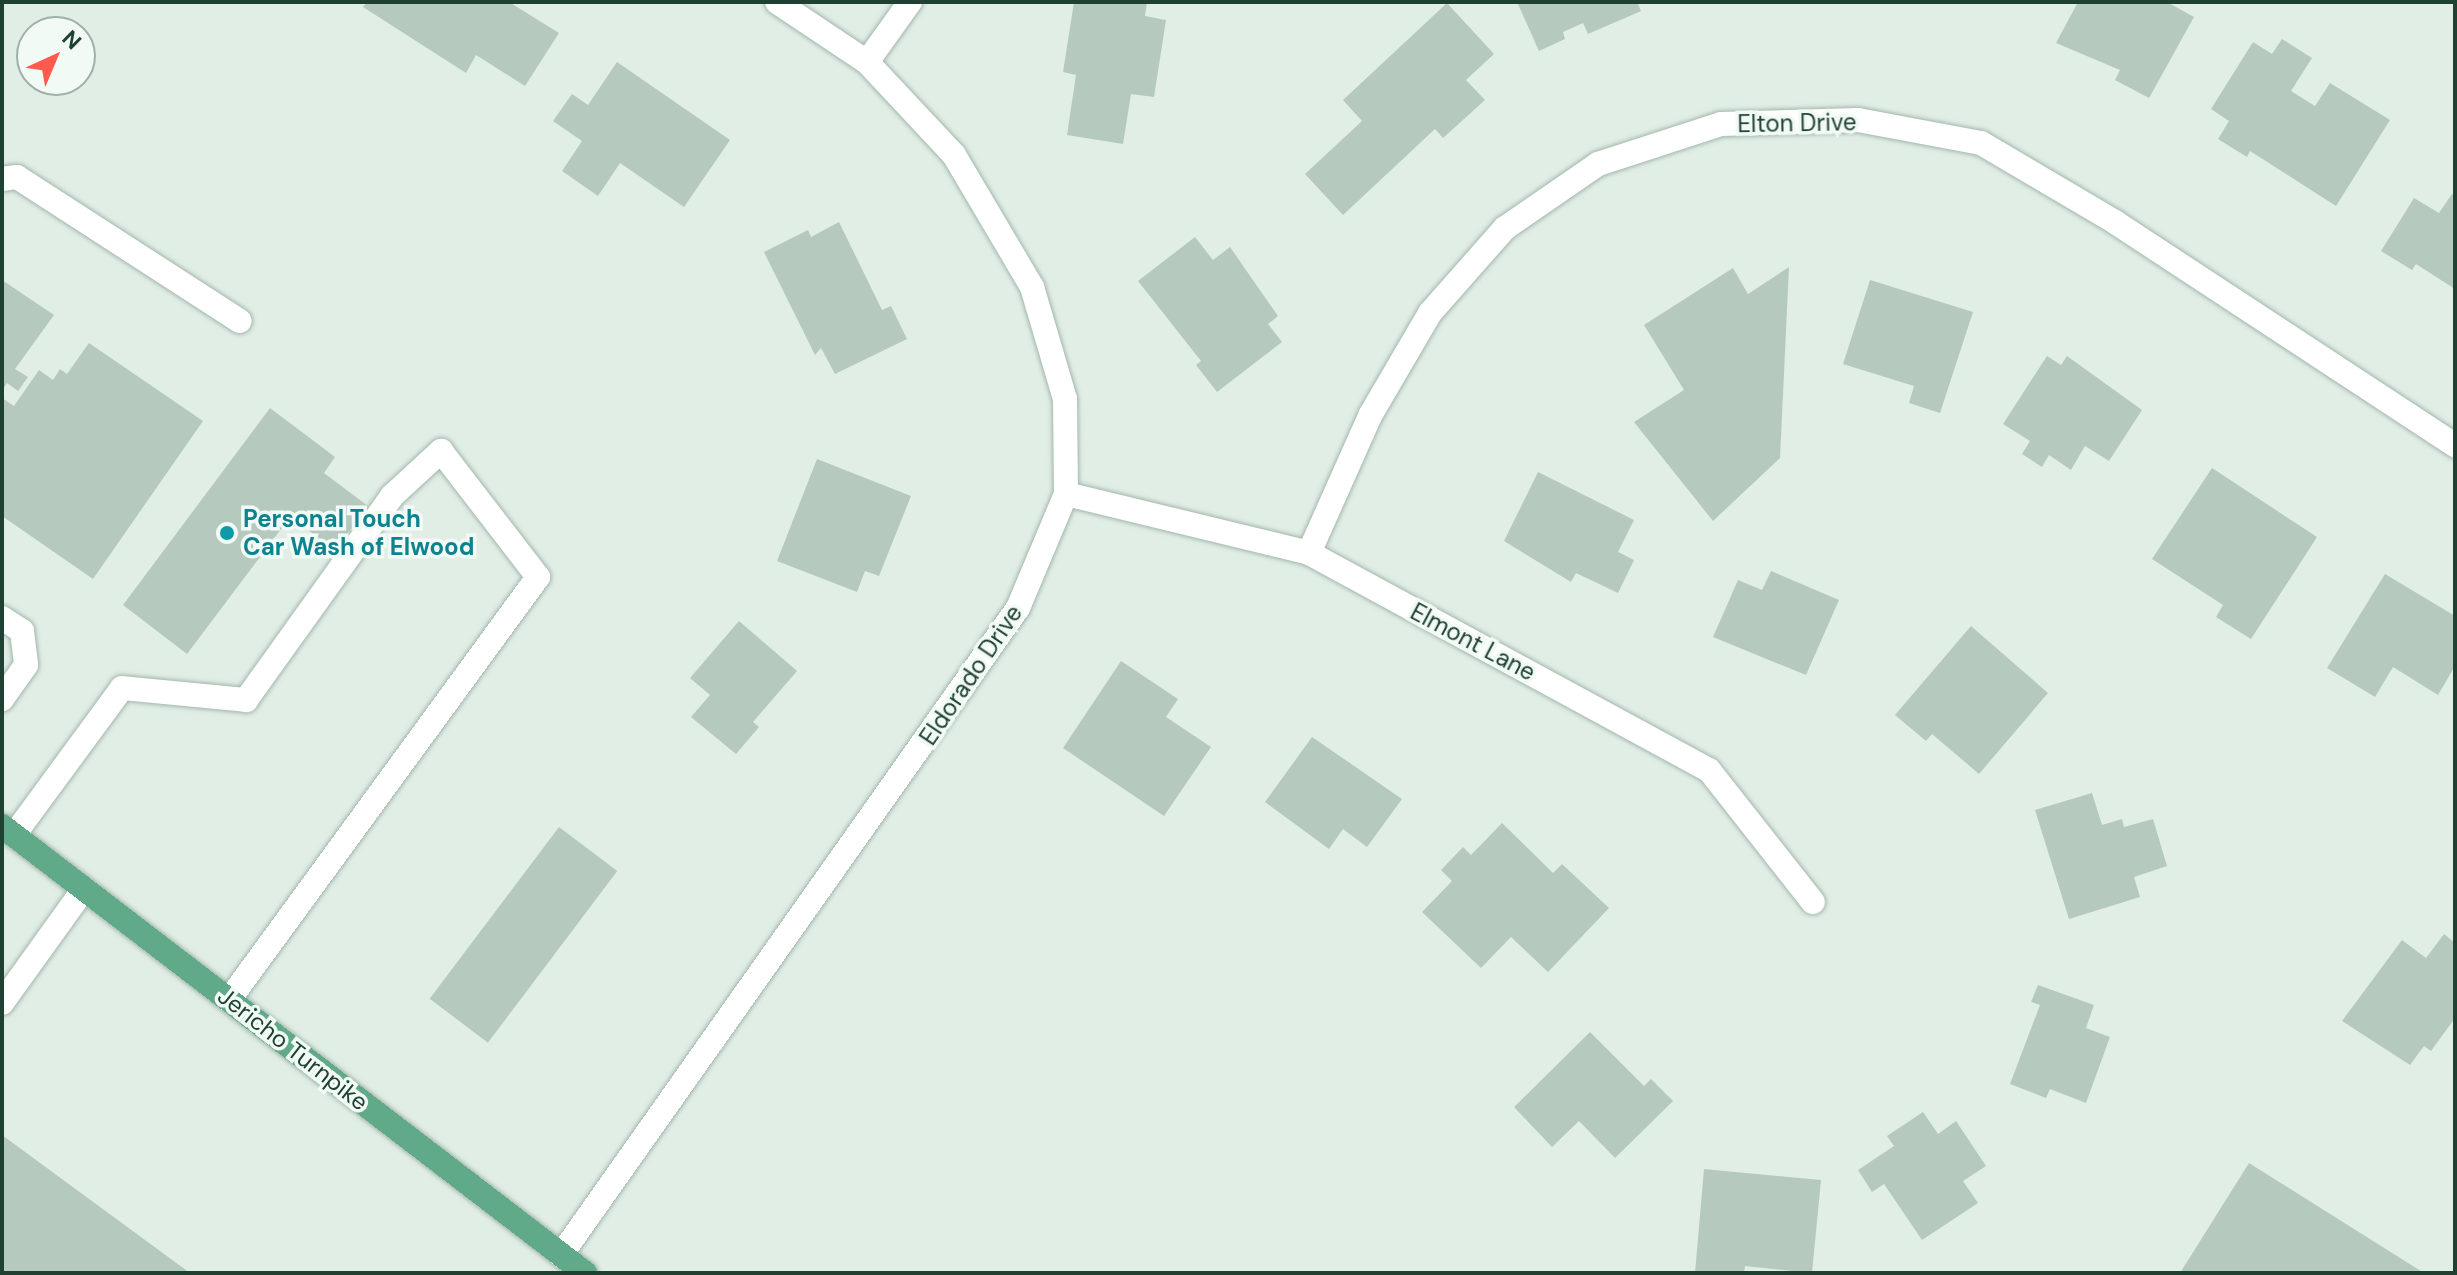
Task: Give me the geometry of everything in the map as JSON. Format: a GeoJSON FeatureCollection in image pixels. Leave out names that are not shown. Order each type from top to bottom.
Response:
{"type":"FeatureCollection","features":[{"type":"Feature","properties":{"kind":"main road","name":"Jericho Turnpike"},"geometry":{"type":"LineString","coordinates":[[8,830],[585,1273]]}},
{"type":"Feature","properties":{"kind":"street","name":"Eldorado Drive"},"geometry":{"type":"LineString","coordinates":[[561,1255],[1018,608],[1066,494],[1065,399],[1032,287],[954,155],[867,62],[777,2]]}},
{"type":"Feature","properties":{"kind":"street"},"geometry":{"type":"LineString","coordinates":[[867,62],[910,2]]}},
{"type":"Feature","properties":{"kind":"street","name":"Elton Drive"},"geometry":{"type":"LineString","coordinates":[[1309,553],[1371,414],[1430,313],[1505,228],[1598,164],[1721,124],[1858,120],[1981,143],[2115,222],[2455,445]]}},
{"type":"Feature","properties":{"kind":"street"},"geometry":{"type":"LineString","coordinates":[[2,179],[17,177],[240,321]]}},
{"type":"Feature","properties":{"kind":"street"},"geometry":{"type":"LineString","coordinates":[[8,830],[122,688],[246,700],[392,496],[441,451],[538,577],[229,1000]]}},
{"type":"Feature","properties":{"kind":"street","name":"Elmont Lane"},"geometry":{"type":"LineString","coordinates":[[1066,494],[1309,553],[1709,770],[1813,902]]}},
{"type":"Feature","properties":{"kind":"street"},"geometry":{"type":"LineString","coordinates":[[2,618],[22,631],[26,665],[2,699]]}},
{"type":"Feature","properties":{"kind":"street"},"geometry":{"type":"LineString","coordinates":[[2,1003],[84,889]]}},
{"type":"Feature","properties":{"kind":"building"},"geometry":{"type":"Polygon","coordinates":[[[367,2],[509,2],[559,33],[525,86],[476,55],[466,73],[363,7],[367,2]]]}},
{"type":"Feature","properties":{"kind":"building"},"geometry":{"type":"Polygon","coordinates":[[[1074,2],[1147,2],[1145,16],[1166,20],[1154,97],[1131,94],[1123,144],[1067,135],[1076,75],[1063,72],[1074,2]]]}},
{"type":"Feature","properties":{"kind":"building"},"geometry":{"type":"Polygon","coordinates":[[[1517,2],[1637,2],[1641,11],[1588,34],[1583,23],[1563,32],[1565,39],[1539,51],[1517,2]]]}},
{"type":"Feature","properties":{"kind":"building"},"geometry":{"type":"Polygon","coordinates":[[[2078,2],[2167,2],[2194,17],[2149,98],[2115,80],[2120,70],[2056,43],[2078,2]]]}},
{"type":"Feature","properties":{"kind":"building"},"geometry":{"type":"Polygon","coordinates":[[[1447,3],[1494,54],[1466,80],[1485,100],[1443,138],[1435,129],[1343,215],[1305,174],[1362,121],[1343,100],[1447,3]]]}},
{"type":"Feature","properties":{"kind":"building"},"geometry":{"type":"Polygon","coordinates":[[[2282,39],[2312,58],[2291,91],[2315,106],[2330,83],[2390,120],[2336,206],[2250,151],[2247,157],[2218,139],[2229,121],[2211,109],[2253,42],[2272,54],[2282,39]]]}},
{"type":"Feature","properties":{"kind":"building"},"geometry":{"type":"Polygon","coordinates":[[[617,62],[730,140],[684,207],[620,163],[598,196],[562,171],[582,141],[553,121],[572,94],[588,105],[617,62]]]}},
{"type":"Feature","properties":{"kind":"building"},"geometry":{"type":"Polygon","coordinates":[[[2452,194],[2455,196],[2455,289],[2416,264],[2412,270],[2381,251],[2414,198],[2439,213],[2452,194]]]}},
{"type":"Feature","properties":{"kind":"building"},"geometry":{"type":"Polygon","coordinates":[[[839,222],[882,310],[891,306],[907,339],[835,374],[821,348],[815,355],[764,252],[808,230],[811,237],[839,222]]]}},
{"type":"Feature","properties":{"kind":"building"},"geometry":{"type":"Polygon","coordinates":[[[1195,237],[1213,260],[1230,247],[1278,316],[1268,324],[1282,342],[1217,392],[1196,365],[1201,361],[1138,281],[1195,237]]]}},
{"type":"Feature","properties":{"kind":"building"},"geometry":{"type":"Polygon","coordinates":[[[1789,267],[1780,458],[1713,521],[1634,422],[1684,390],[1644,325],[1733,268],[1748,294],[1789,267]]]}},
{"type":"Feature","properties":{"kind":"building"},"geometry":{"type":"Polygon","coordinates":[[[2,280],[54,315],[15,369],[28,377],[18,391],[7,383],[2,391],[2,280]]]}},
{"type":"Feature","properties":{"kind":"building"},"geometry":{"type":"Polygon","coordinates":[[[1870,280],[1973,312],[1940,413],[1909,403],[1914,386],[1843,364],[1870,280]]]}},
{"type":"Feature","properties":{"kind":"building"},"geometry":{"type":"Polygon","coordinates":[[[89,343],[203,421],[93,579],[2,516],[2,398],[14,406],[39,370],[53,380],[60,369],[67,374],[89,343]]]}},
{"type":"Feature","properties":{"kind":"building"},"geometry":{"type":"Polygon","coordinates":[[[2047,356],[2061,365],[2067,356],[2142,410],[2109,461],[2085,446],[2071,470],[2049,455],[2042,467],[2022,454],[2030,441],[2003,424],[2047,356]]]}},
{"type":"Feature","properties":{"kind":"building","name":"Personal Touch Car Wash of Elwood"},"geometry":{"type":"Polygon","coordinates":[[[270,408],[335,457],[324,473],[368,506],[335,550],[290,517],[187,654],[123,605],[270,408]]]}},
{"type":"Feature","properties":{"kind":"building"},"geometry":{"type":"Polygon","coordinates":[[[817,459],[911,496],[879,576],[865,571],[857,592],[777,561],[817,459]]]}},
{"type":"Feature","properties":{"kind":"building"},"geometry":{"type":"Polygon","coordinates":[[[2212,468],[2317,537],[2251,639],[2216,617],[2223,605],[2152,559],[2212,468]]]}},
{"type":"Feature","properties":{"kind":"building"},"geometry":{"type":"Polygon","coordinates":[[[1538,472],[1634,520],[1618,552],[1634,560],[1618,593],[1576,573],[1571,582],[1504,541],[1538,472]]]}},
{"type":"Feature","properties":{"kind":"building"},"geometry":{"type":"Polygon","coordinates":[[[1771,571],[1839,600],[1806,675],[1713,637],[1738,580],[1762,590],[1771,571]]]}},
{"type":"Feature","properties":{"kind":"building"},"geometry":{"type":"Polygon","coordinates":[[[2385,574],[2455,616],[2455,666],[2438,695],[2393,667],[2375,697],[2327,668],[2385,574]]]}},
{"type":"Feature","properties":{"kind":"building"},"geometry":{"type":"Polygon","coordinates":[[[739,621],[797,671],[753,722],[759,727],[736,754],[691,717],[710,695],[690,678],[739,621]]]}},
{"type":"Feature","properties":{"kind":"building"},"geometry":{"type":"Polygon","coordinates":[[[1971,626],[2048,693],[1979,774],[1932,734],[1926,741],[1895,715],[1971,626]]]}},
{"type":"Feature","properties":{"kind":"building"},"geometry":{"type":"Polygon","coordinates":[[[1121,661],[1178,699],[1166,717],[1211,747],[1164,816],[1063,748],[1121,661]]]}},
{"type":"Feature","properties":{"kind":"building"},"geometry":{"type":"Polygon","coordinates":[[[1312,737],[1402,799],[1367,847],[1343,829],[1329,849],[1265,802],[1312,737]]]}},
{"type":"Feature","properties":{"kind":"building"},"geometry":{"type":"Polygon","coordinates":[[[2092,793],[2102,825],[2122,819],[2124,827],[2153,819],[2167,866],[2134,877],[2140,897],[2069,919],[2035,810],[2092,793]]]}},
{"type":"Feature","properties":{"kind":"building"},"geometry":{"type":"Polygon","coordinates":[[[1502,823],[1553,873],[1562,864],[1609,908],[1548,972],[1511,937],[1481,968],[1422,912],[1452,881],[1441,870],[1463,847],[1471,855],[1502,823]]]}},
{"type":"Feature","properties":{"kind":"building"},"geometry":{"type":"Polygon","coordinates":[[[559,827],[617,871],[488,1043],[430,999],[559,827]]]}},
{"type":"Feature","properties":{"kind":"building"},"geometry":{"type":"Polygon","coordinates":[[[2444,934],[2455,943],[2455,1018],[2431,1051],[2424,1046],[2410,1065],[2342,1021],[2402,940],[2426,958],[2444,934]]]}},
{"type":"Feature","properties":{"kind":"building"},"geometry":{"type":"Polygon","coordinates":[[[2038,985],[2094,1005],[2086,1028],[2110,1037],[2086,1103],[2050,1089],[2046,1098],[2010,1084],[2040,1005],[2031,1002],[2038,985]]]}},
{"type":"Feature","properties":{"kind":"building"},"geometry":{"type":"Polygon","coordinates":[[[1590,1032],[1644,1086],[1651,1079],[1673,1101],[1615,1158],[1579,1121],[1552,1147],[1514,1107],[1590,1032]]]}},
{"type":"Feature","properties":{"kind":"building"},"geometry":{"type":"Polygon","coordinates":[[[1923,1112],[1938,1134],[1956,1121],[1986,1166],[1963,1181],[1978,1203],[1922,1240],[1884,1184],[1872,1192],[1858,1170],[1894,1146],[1887,1136],[1923,1112]]]}},
{"type":"Feature","properties":{"kind":"building"},"geometry":{"type":"Polygon","coordinates":[[[2,1135],[190,1273],[2,1273],[2,1135]]]}},
{"type":"Feature","properties":{"kind":"building"},"geometry":{"type":"Polygon","coordinates":[[[2249,1163],[2424,1273],[2180,1273],[2249,1163]]]}},
{"type":"Feature","properties":{"kind":"building"},"geometry":{"type":"Polygon","coordinates":[[[1704,1169],[1821,1180],[1812,1273],[1745,1266],[1744,1273],[1695,1273],[1704,1169]]]}},
{"type":"Feature","properties":{"kind":"place","name":"Personal Touch Car Wash of Elwood"},"geometry":{"type":"Point","coordinates":[227,533]}}]}
